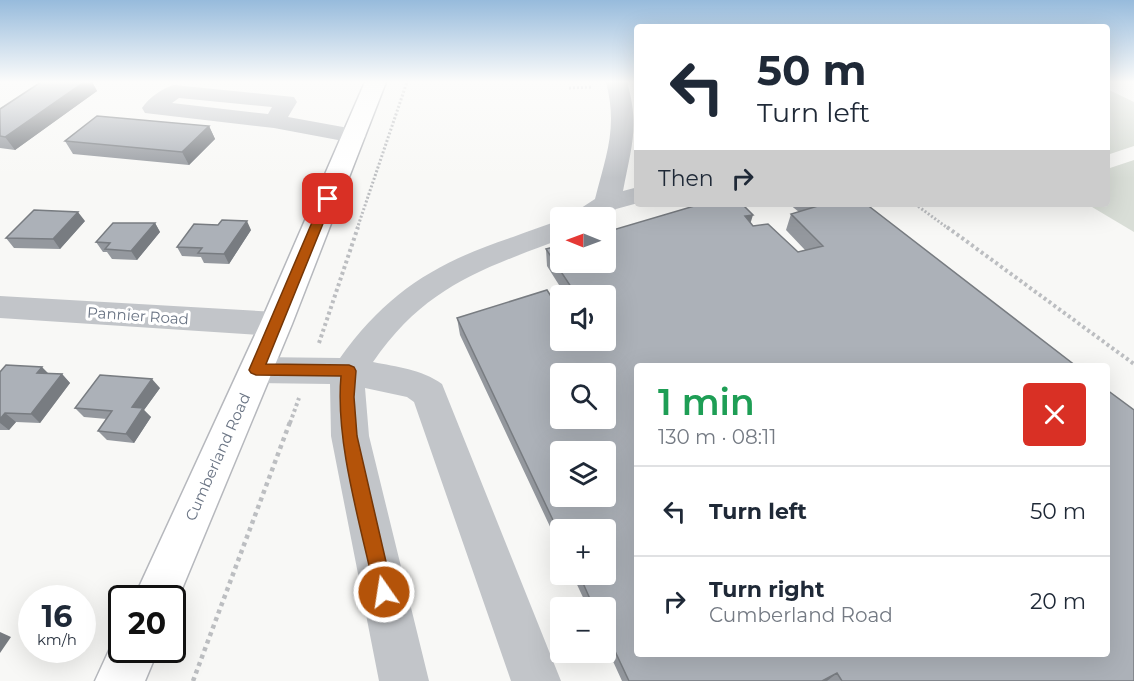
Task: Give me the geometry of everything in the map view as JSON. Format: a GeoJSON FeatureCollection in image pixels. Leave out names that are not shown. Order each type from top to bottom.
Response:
{"type":"FeatureCollection","features":[{"type":"Feature","properties":{"kind":"main road","name":"Cumberland Road"},"geometry":{"type":"LineString","coordinates":[[162,585],[276,324],[363,114]]}},
{"type":"Feature","properties":{"kind":"main road"},"geometry":{"type":"LineString","coordinates":[[120,681],[128,663]]}},
{"type":"Feature","properties":{"kind":"street"},"geometry":{"type":"LineString","coordinates":[[209,114],[274,121],[354,136]]}},
{"type":"Feature","properties":{"kind":"street"},"geometry":{"type":"LineString","coordinates":[[274,121],[279,114]]}},
{"type":"Feature","properties":{"kind":"street"},"geometry":{"type":"LineString","coordinates":[[597,207],[624,128],[624,114]]}},
{"type":"Feature","properties":{"kind":"street"},"geometry":{"type":"LineString","coordinates":[[604,207],[634,196]]}},
{"type":"Feature","properties":{"kind":"street"},"geometry":{"type":"LineString","coordinates":[[404,681],[350,436],[347,397],[349,371],[370,339],[394,312],[435,280],[479,259],[550,233]]}},
{"type":"Feature","properties":{"kind":"street","name":"Pannier Road"},"geometry":{"type":"LineString","coordinates":[[0,307],[276,324]]}},
{"type":"Feature","properties":{"kind":"street"},"geometry":{"type":"LineString","coordinates":[[256,370],[349,371],[417,385],[429,394],[536,681]]}},
{"type":"Feature","properties":{"kind":"path"},"geometry":{"type":"LineString","coordinates":[[919,207],[1134,364]]}},
{"type":"Feature","properties":{"kind":"shaded area"},"geometry":{"type":"Polygon","coordinates":[[[1110,114],[1134,114],[1134,146],[1110,154],[1110,114]]]}},
{"type":"Feature","properties":{"kind":"shaded area"},"geometry":{"type":"Polygon","coordinates":[[[1134,160],[1134,232],[1092,207],[1110,207],[1110,168],[1134,160]]]}},
{"type":"Feature","properties":{"kind":"building"},"geometry":{"type":"Polygon","coordinates":[[[0,114],[38,114],[5,137],[0,136],[0,114]]]}},
{"type":"Feature","properties":{"kind":"building"},"geometry":{"type":"Polygon","coordinates":[[[97,116],[209,126],[182,152],[65,141],[97,116]]]}},
{"type":"Feature","properties":{"kind":"building"},"geometry":{"type":"Polygon","coordinates":[[[691,207],[745,207],[753,215],[745,216],[753,226],[768,224],[798,252],[823,246],[791,214],[815,207],[870,207],[1072,363],[634,363],[634,657],[1110,657],[1110,392],[1134,410],[1134,681],[842,681],[837,673],[822,681],[629,681],[616,653],[616,597],[589,597],[584,585],[616,585],[616,519],[552,519],[457,318],[547,290],[550,295],[550,351],[616,351],[616,285],[570,285],[562,273],[616,273],[616,229],[691,207]]]}},
{"type":"Feature","properties":{"kind":"building"},"geometry":{"type":"Polygon","coordinates":[[[34,210],[78,212],[53,239],[6,238],[34,210]]]}},
{"type":"Feature","properties":{"kind":"building"},"geometry":{"type":"Polygon","coordinates":[[[222,220],[247,221],[224,254],[198,253],[202,248],[177,247],[194,224],[218,225],[222,220]]]}},
{"type":"Feature","properties":{"kind":"building"},"geometry":{"type":"Polygon","coordinates":[[[113,223],[155,223],[131,251],[105,249],[110,243],[96,242],[113,223]]]}},
{"type":"Feature","properties":{"kind":"building"},"geometry":{"type":"Polygon","coordinates":[[[6,365],[42,367],[37,373],[62,374],[31,414],[5,413],[0,419],[0,372],[6,365]]]}},
{"type":"Feature","properties":{"kind":"building"},"geometry":{"type":"Polygon","coordinates":[[[100,375],[152,379],[132,407],[143,408],[126,434],[98,431],[112,411],[75,408],[100,375]]]}},
{"type":"Feature","properties":{"kind":"route"},"geometry":{"type":"LineString","coordinates":[[328,199],[256,370],[349,371],[347,397],[350,436],[384,592]]}}]}
